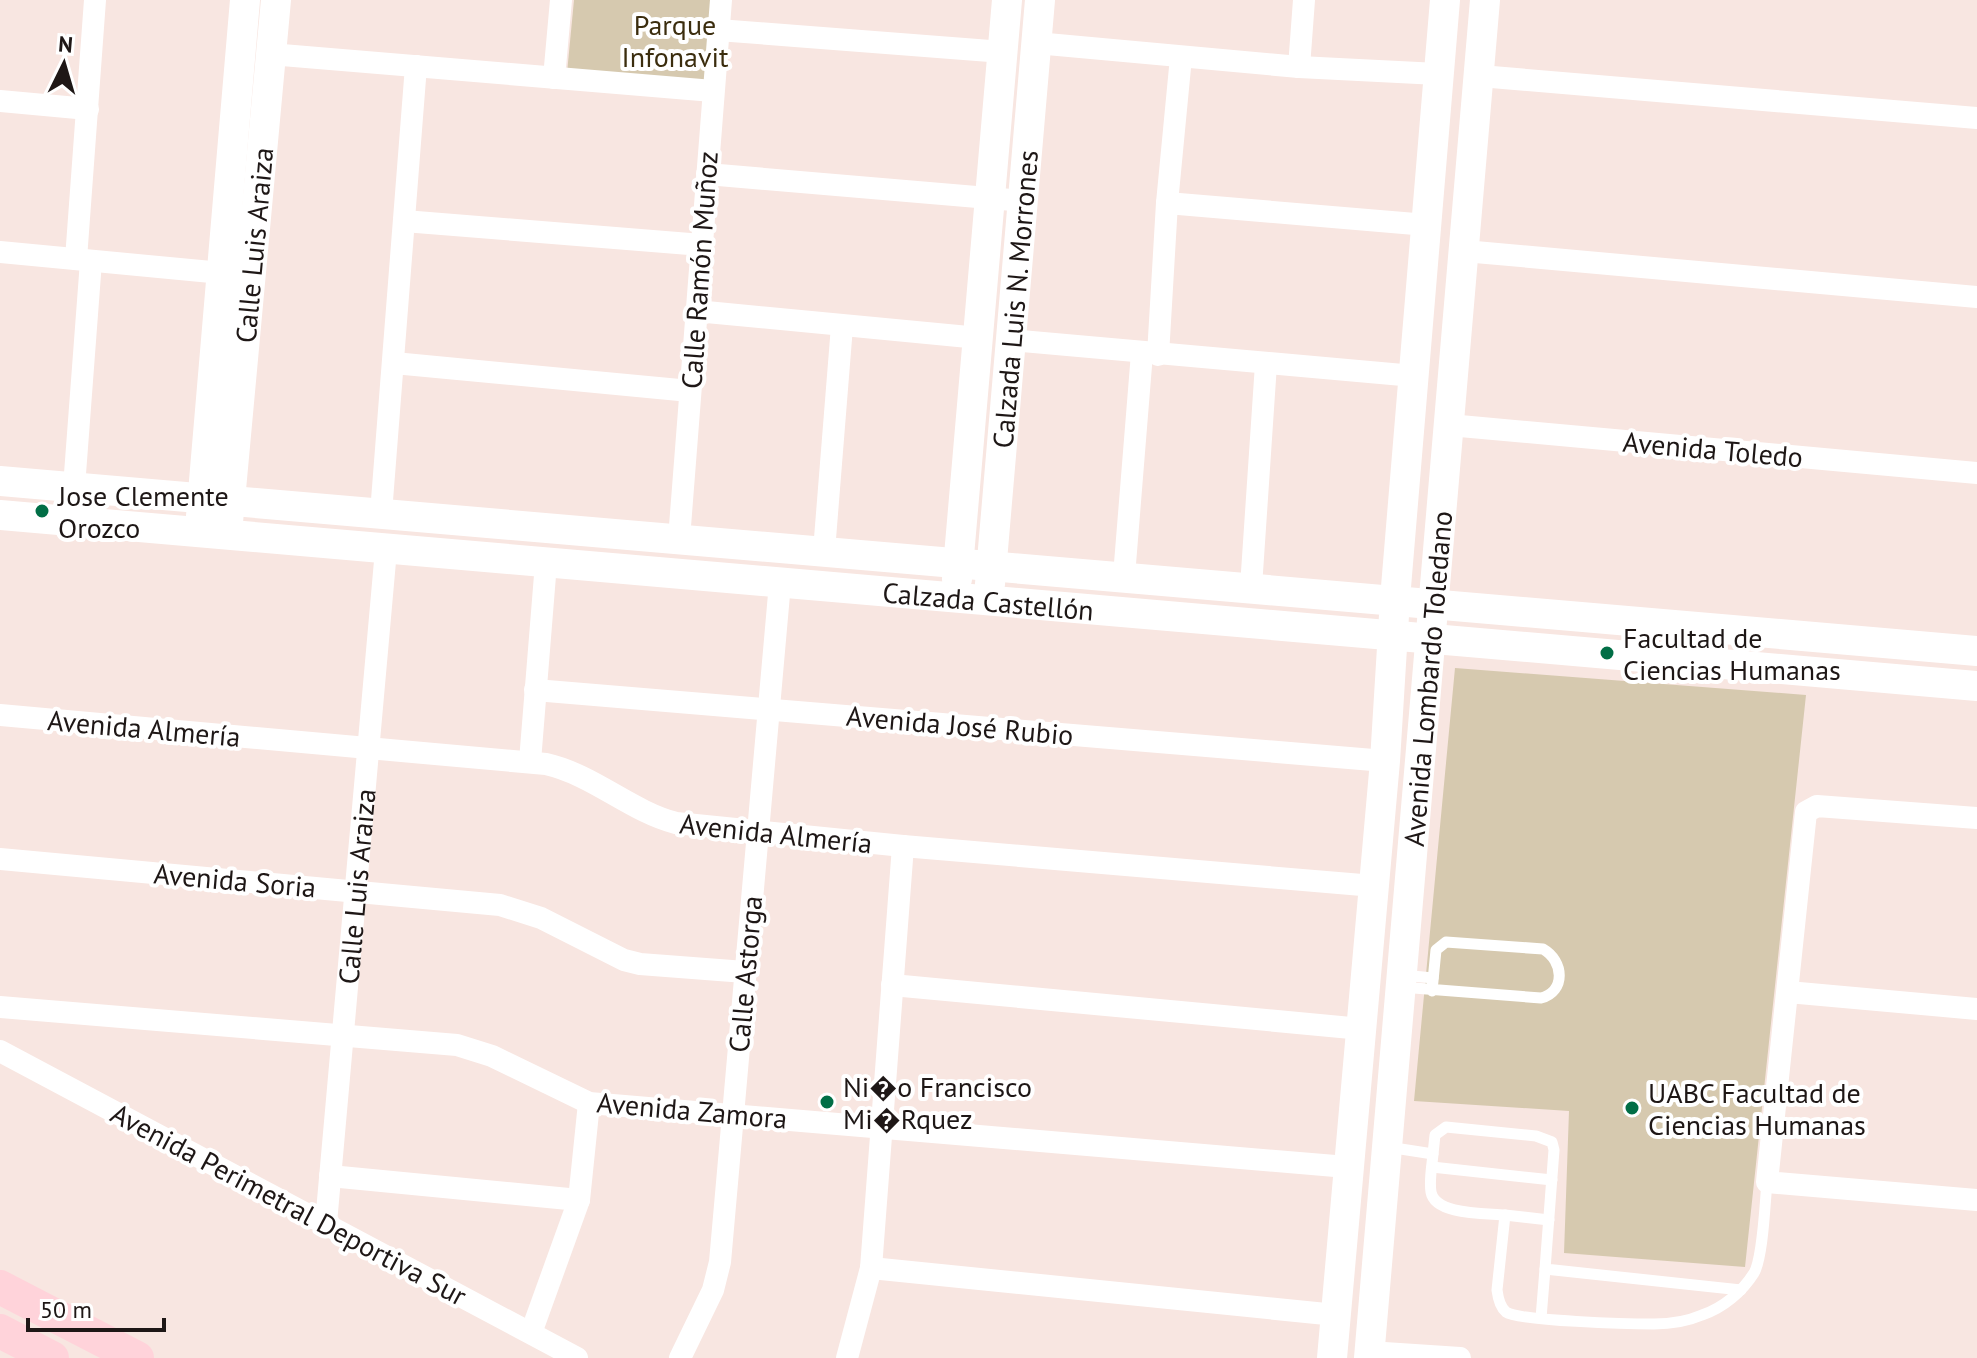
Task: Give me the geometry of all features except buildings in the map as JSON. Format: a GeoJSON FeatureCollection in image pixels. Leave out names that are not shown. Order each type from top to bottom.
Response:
{"type":"FeatureCollection","features":[{"type":"Feature","properties":{"kind":"main road","name":"Calle Luis Araiza"},"geometry":{"type":"LineString","coordinates":[[213,535],[242,199],[245,0]]}},
{"type":"Feature","properties":{"kind":"main road","name":"Calle Luis Araiza"},"geometry":{"type":"LineString","coordinates":[[216,500],[222,273],[242,199],[270,54],[276,0]]}},
{"type":"Feature","properties":{"kind":"main road","name":"Calzada Luis N. Morrones"},"geometry":{"type":"LineString","coordinates":[[955,596],[1007,0]]}},
{"type":"Feature","properties":{"kind":"main road","name":"Calzada Luis N. Morrones"},"geometry":{"type":"LineString","coordinates":[[988,599],[1040,0]]}},
{"type":"Feature","properties":{"kind":"main road","name":"Avenida Lombardo Toledano"},"geometry":{"type":"LineString","coordinates":[[1332,1358],[1385,761],[1395,599],[1445,0]]}},
{"type":"Feature","properties":{"kind":"main road","name":"Avenida Lombardo Toledano"},"geometry":{"type":"LineString","coordinates":[[1369,1355],[1485,0]]}},
{"type":"Feature","properties":{"kind":"main road","name":"Calzada Castellón"},"geometry":{"type":"LineString","coordinates":[[0,481],[1977,651]]}},
{"type":"Feature","properties":{"kind":"main road","name":"Calzada Castellón"},"geometry":{"type":"LineString","coordinates":[[0,515],[1977,686]]}},
{"type":"Feature","properties":{"kind":"main road"},"geometry":{"type":"LineString","coordinates":[[1374,886],[1378,892],[1380,912],[1379,972],[1388,983],[1401,981]]}},
{"type":"Feature","properties":{"kind":"main road"},"geometry":{"type":"LineString","coordinates":[[1362,1029],[1374,1036],[1380,1050],[1379,1118],[1387,1147]]}},
{"type":"Feature","properties":{"kind":"main road"},"geometry":{"type":"LineString","coordinates":[[1342,1249],[1347,1273],[1345,1335],[1351,1347],[1369,1355]]}},
{"type":"Feature","properties":{"kind":"main road"},"geometry":{"type":"LineString","coordinates":[[0,1287],[137,1358]]}},
{"type":"Feature","properties":{"kind":"main road"},"geometry":{"type":"LineString","coordinates":[[2,1336],[52,1358]]}},
{"type":"Feature","properties":{"kind":"main road"},"geometry":{"type":"LineString","coordinates":[[84,1358],[89,1353],[100,1352],[115,1358]]}},
{"type":"Feature","properties":{"kind":"street"},"geometry":{"type":"LineString","coordinates":[[74,487],[95,0]]}},
{"type":"Feature","properties":{"kind":"street"},"geometry":{"type":"LineString","coordinates":[[554,78],[561,0]]}},
{"type":"Feature","properties":{"kind":"street","name":"Calle Ramón Muñoz"},"geometry":{"type":"LineString","coordinates":[[679,539],[721,0]]}},
{"type":"Feature","properties":{"kind":"street"},"geometry":{"type":"LineString","coordinates":[[1299,67],[1304,0]]}},
{"type":"Feature","properties":{"kind":"street"},"geometry":{"type":"LineString","coordinates":[[718,30],[1003,52]]}},
{"type":"Feature","properties":{"kind":"street"},"geometry":{"type":"LineString","coordinates":[[1036,43],[1299,67],[1438,74]]}},
{"type":"Feature","properties":{"kind":"street"},"geometry":{"type":"LineString","coordinates":[[270,54],[713,91]]}},
{"type":"Feature","properties":{"kind":"street"},"geometry":{"type":"LineString","coordinates":[[1124,576],[1181,57]]}},
{"type":"Feature","properties":{"kind":"street"},"geometry":{"type":"LineString","coordinates":[[381,513],[416,66]]}},
{"type":"Feature","properties":{"kind":"street"},"geometry":{"type":"LineString","coordinates":[[1480,76],[1977,118]]}},
{"type":"Feature","properties":{"kind":"street"},"geometry":{"type":"LineString","coordinates":[[0,101],[88,109]]}},
{"type":"Feature","properties":{"kind":"street"},"geometry":{"type":"LineString","coordinates":[[707,174],[1023,201]]}},
{"type":"Feature","properties":{"kind":"street"},"geometry":{"type":"LineString","coordinates":[[1167,203],[1427,225]]}},
{"type":"Feature","properties":{"kind":"street"},"geometry":{"type":"LineString","coordinates":[[404,221],[702,245]]}},
{"type":"Feature","properties":{"kind":"street"},"geometry":{"type":"LineString","coordinates":[[1464,251],[1977,297]]}},
{"type":"Feature","properties":{"kind":"street"},"geometry":{"type":"LineString","coordinates":[[0,252],[222,273]]}},
{"type":"Feature","properties":{"kind":"street"},"geometry":{"type":"LineString","coordinates":[[696,311],[979,338]]}},
{"type":"Feature","properties":{"kind":"street"},"geometry":{"type":"LineString","coordinates":[[824,551],[842,326]]}},
{"type":"Feature","properties":{"kind":"street"},"geometry":{"type":"LineString","coordinates":[[1011,340],[1414,376]]}},
{"type":"Feature","properties":{"kind":"street"},"geometry":{"type":"LineString","coordinates":[[394,363],[690,391]]}},
{"type":"Feature","properties":{"kind":"street"},"geometry":{"type":"LineString","coordinates":[[1251,587],[1266,364]]}},
{"type":"Feature","properties":{"kind":"street","name":"Avenida Toledo"},"geometry":{"type":"LineString","coordinates":[[1449,425],[1977,473]]}},
{"type":"Feature","properties":{"kind":"street","name":"Calle Luis Araiza"},"geometry":{"type":"LineString","coordinates":[[326,1223],[386,550]]}},
{"type":"Feature","properties":{"kind":"street"},"geometry":{"type":"LineString","coordinates":[[530,761],[546,563]]}},
{"type":"Feature","properties":{"kind":"street","name":"Calle Astorga"},"geometry":{"type":"LineString","coordinates":[[680,1358],[709,1301],[720,1262],[780,583]]}},
{"type":"Feature","properties":{"kind":"street","name":"Avenida José Rubio"},"geometry":{"type":"LineString","coordinates":[[535,690],[1385,761]]}},
{"type":"Feature","properties":{"kind":"street","name":"Avenida Almería"},"geometry":{"type":"LineString","coordinates":[[0,715],[530,761],[580,774],[664,820],[758,833],[1374,886]]}},
{"type":"Feature","properties":{"kind":"street"},"geometry":{"type":"LineString","coordinates":[[1977,818],[1817,806],[1808,809],[1804,816],[1767,1182],[1977,1200]]}},
{"type":"Feature","properties":{"kind":"street"},"geometry":{"type":"LineString","coordinates":[[847,1358],[871,1268],[903,846]]}},
{"type":"Feature","properties":{"kind":"street","name":"Avenida Soria"},"geometry":{"type":"LineString","coordinates":[[0,859],[500,905],[528,912],[624,960],[640,964],[745,972]]}},
{"type":"Feature","properties":{"kind":"street"},"geometry":{"type":"LineString","coordinates":[[892,985],[1362,1029]]}},
{"type":"Feature","properties":{"kind":"street"},"geometry":{"type":"LineString","coordinates":[[1788,992],[1977,1009]]}},
{"type":"Feature","properties":{"kind":"street","name":"Avenida Zamora"},"geometry":{"type":"LineString","coordinates":[[0,1007],[457,1045],[477,1050],[589,1103],[1347,1167]]}},
{"type":"Feature","properties":{"kind":"street","name":"Avenida Perimetral Deportiva Sur"},"geometry":{"type":"LineString","coordinates":[[0,1051],[577,1358]]}},
{"type":"Feature","properties":{"kind":"street"},"geometry":{"type":"LineString","coordinates":[[531,1333],[579,1200],[589,1103]]}},
{"type":"Feature","properties":{"kind":"street"},"geometry":{"type":"LineString","coordinates":[[330,1176],[579,1200]]}},
{"type":"Feature","properties":{"kind":"street"},"geometry":{"type":"LineString","coordinates":[[871,1268],[1336,1315]]}},
{"type":"Feature","properties":{"kind":"street"},"geometry":{"type":"LineString","coordinates":[[1369,1355],[1460,1358]]}},
{"type":"Feature","properties":{"kind":"lane"},"geometry":{"type":"LineString","coordinates":[[1401,981],[1433,985],[1541,998],[1557,987],[1559,972],[1555,958],[1543,949],[1451,942],[1442,944],[1436,950],[1433,985]]}},
{"type":"Feature","properties":{"kind":"lane"},"geometry":{"type":"LineString","coordinates":[[1541,1318],[1549,1220],[1554,1146],[1536,1136],[1446,1127],[1435,1135],[1431,1190],[1439,1205],[1450,1209],[1549,1220]]}},
{"type":"Feature","properties":{"kind":"lane"},"geometry":{"type":"LineString","coordinates":[[1387,1147],[1433,1154]]}},
{"type":"Feature","properties":{"kind":"lane"},"geometry":{"type":"LineString","coordinates":[[1432,1167],[1552,1180]]}},
{"type":"Feature","properties":{"kind":"lane"},"geometry":{"type":"LineString","coordinates":[[1505,1215],[1497,1290],[1499,1302],[1506,1312],[1541,1318],[1666,1323],[1714,1311],[1741,1290],[1757,1268],[1767,1182]]}},
{"type":"Feature","properties":{"kind":"lane"},"geometry":{"type":"LineString","coordinates":[[1545,1269],[1741,1290]]}},
{"type":"Feature","properties":{"kind":"green space","name":"Parque Infonavit"},"geometry":{"type":"Polygon","coordinates":[[[574,0],[720,0],[713,83],[567,73],[574,0]]]}},
{"type":"Feature","properties":{"kind":"green space"},"geometry":{"type":"Polygon","coordinates":[[[1455,668],[1806,695],[1745,1267],[1564,1253],[1569,1111],[1414,1101],[1455,668]]]}},
{"type":"Feature","properties":{"kind":"place","name":"Jose Clemente Orozco"},"geometry":{"type":"Point","coordinates":[42,511]}},
{"type":"Feature","properties":{"kind":"place","name":"Facultad de Ciencias Humanas"},"geometry":{"type":"Point","coordinates":[1607,653]}},
{"type":"Feature","properties":{"kind":"place","name":"Ni�o Francisco Mi�Rquez"},"geometry":{"type":"Point","coordinates":[827,1102]}},
{"type":"Feature","properties":{"kind":"place","name":"UABC Facultad de Ciencias Humanas"},"geometry":{"type":"Point","coordinates":[1632,1108]}}]}
